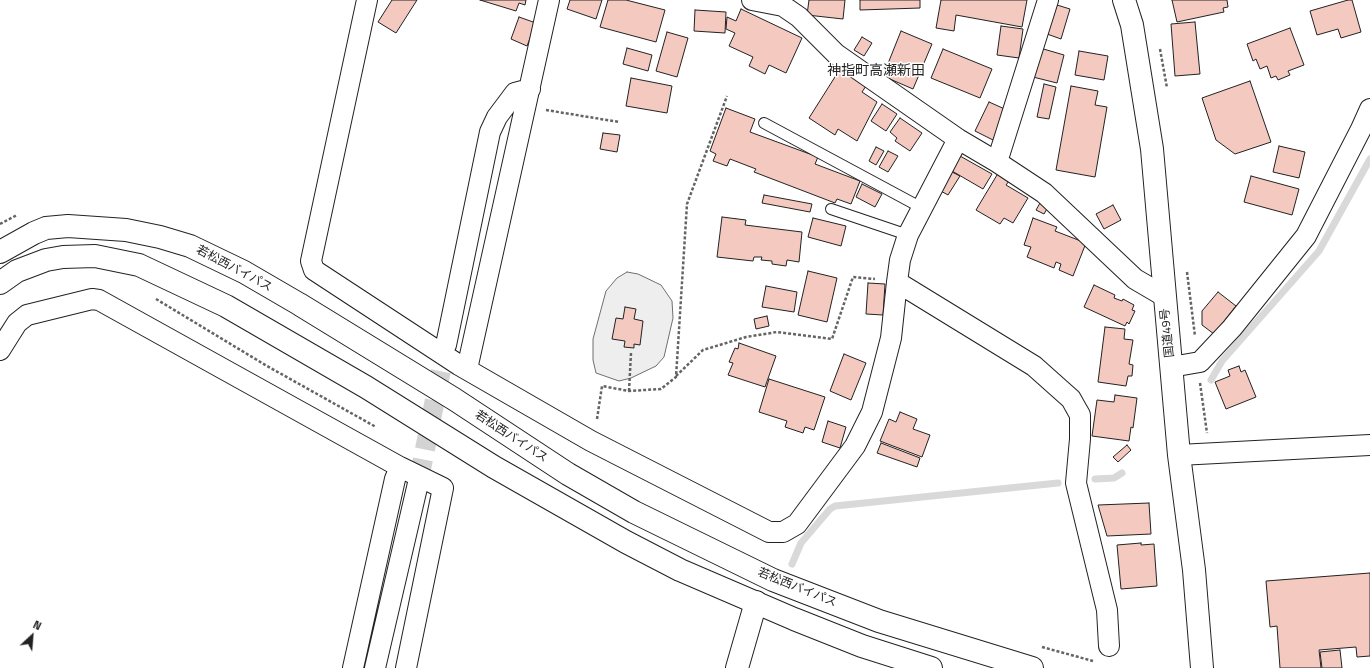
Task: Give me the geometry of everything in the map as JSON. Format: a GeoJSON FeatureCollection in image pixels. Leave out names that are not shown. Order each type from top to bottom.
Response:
{"type":"FeatureCollection","features":[{"type":"Feature","properties":{"kind":"main road","name":"国道49号"},"geometry":{"type":"LineString","coordinates":[[1124,0],[1132,25],[1152,149],[1179,455],[1194,570],[1202,668]]}},
{"type":"Feature","properties":{"kind":"main road","name":"若松西バイパス"},"geometry":{"type":"LineString","coordinates":[[0,252],[46,228],[68,226],[126,230],[160,237],[190,246],[244,272],[298,304],[454,399],[568,474],[634,512],[780,583],[879,621],[1032,668]]}},
{"type":"Feature","properties":{"kind":"main road"},"geometry":{"type":"LineString","coordinates":[[0,283],[17,271],[46,260],[63,257],[95,256],[139,265],[226,306],[366,387],[494,467],[626,542],[680,570],[862,646],[931,668]]}},
{"type":"Feature","properties":{"kind":"main road"},"geometry":{"type":"LineString","coordinates":[[737,668],[756,602]]}},
{"type":"Feature","properties":{"kind":"street"},"geometry":{"type":"LineString","coordinates":[[367,0],[311,261],[314,270],[467,369],[591,441],[769,532],[783,532],[789,530],[797,524],[855,446],[872,412],[891,338],[896,282],[900,260],[908,235],[958,139]]}},
{"type":"Feature","properties":{"kind":"street"},"geometry":{"type":"LineString","coordinates":[[467,369],[549,0]]}},
{"type":"Feature","properties":{"kind":"street"},"geometry":{"type":"LineString","coordinates":[[752,0],[783,6],[799,17],[836,54],[958,139],[997,162],[1044,193],[1135,279],[1164,296]]}},
{"type":"Feature","properties":{"kind":"street"},"geometry":{"type":"LineString","coordinates":[[997,162],[1048,0]]}},
{"type":"Feature","properties":{"kind":"street"},"geometry":{"type":"LineString","coordinates":[[446,345],[490,132],[497,117],[515,93],[528,97]]}},
{"type":"Feature","properties":{"kind":"street"},"geometry":{"type":"LineString","coordinates":[[1171,367],[1200,362],[1232,328],[1306,236],[1370,109]]}},
{"type":"Feature","properties":{"kind":"street"},"geometry":{"type":"LineString","coordinates":[[896,282],[1034,366],[1071,399],[1080,415],[1076,483],[1107,610],[1109,646]]}},
{"type":"Feature","properties":{"kind":"street"},"geometry":{"type":"LineString","coordinates":[[0,350],[17,323],[27,315],[92,299],[99,300],[400,467],[443,488],[406,668]]}},
{"type":"Feature","properties":{"kind":"street"},"geometry":{"type":"LineString","coordinates":[[1179,455],[1370,445]]}},
{"type":"Feature","properties":{"kind":"street"},"geometry":{"type":"LineString","coordinates":[[354,668],[395,479],[400,467]]}},
{"type":"Feature","properties":{"kind":"street"},"geometry":{"type":"LineString","coordinates":[[376,668],[419,479]]}},
{"type":"Feature","properties":{"kind":"lane"},"geometry":{"type":"LineString","coordinates":[[764,123],[922,208]]}},
{"type":"Feature","properties":{"kind":"lane"},"geometry":{"type":"LineString","coordinates":[[831,208],[908,235]]}},
{"type":"Feature","properties":{"kind":"path"},"geometry":{"type":"LineString","coordinates":[[676,377],[687,204],[727,96]]}},
{"type":"Feature","properties":{"kind":"path"},"geometry":{"type":"LineString","coordinates":[[528,97],[619,122]]}},
{"type":"Feature","properties":{"kind":"path"},"geometry":{"type":"LineString","coordinates":[[591,441],[599,412],[602,386],[629,391],[661,390],[703,350],[746,337],[777,332],[832,339],[853,277],[896,282]]}},
{"type":"Feature","properties":{"kind":"path"},"geometry":{"type":"LineString","coordinates":[[629,391],[631,353]]}},
{"type":"Feature","properties":{"kind":"path"},"geometry":{"type":"LineString","coordinates":[[1198,376],[1208,438]]}},
{"type":"Feature","properties":{"kind":"shaded area"},"geometry":{"type":"Polygon","coordinates":[[[627,272],[638,274],[661,285],[672,301],[673,318],[664,357],[656,366],[631,378],[619,381],[596,373],[593,360],[593,339],[606,291],[617,278],[627,272]]]}},
{"type":"Feature","properties":{"kind":"building"},"geometry":{"type":"Polygon","coordinates":[[[392,0],[417,0],[396,33],[378,22],[392,0]]]}},
{"type":"Feature","properties":{"kind":"building"},"geometry":{"type":"Polygon","coordinates":[[[480,0],[526,0],[525,5],[519,3],[516,11],[480,0]]]}},
{"type":"Feature","properties":{"kind":"building"},"geometry":{"type":"Polygon","coordinates":[[[570,0],[602,0],[596,19],[567,9],[570,0]]]}},
{"type":"Feature","properties":{"kind":"building"},"geometry":{"type":"Polygon","coordinates":[[[608,0],[626,0],[665,10],[656,42],[600,27],[608,0]]]}},
{"type":"Feature","properties":{"kind":"building"},"geometry":{"type":"Polygon","coordinates":[[[809,0],[845,0],[843,19],[807,15],[809,0]]]}},
{"type":"Feature","properties":{"kind":"building"},"geometry":{"type":"Polygon","coordinates":[[[860,0],[920,0],[920,8],[860,10],[860,0]]]}},
{"type":"Feature","properties":{"kind":"building"},"geometry":{"type":"Polygon","coordinates":[[[941,0],[1027,0],[1022,27],[956,15],[954,31],[936,28],[941,0]]]}},
{"type":"Feature","properties":{"kind":"building"},"geometry":{"type":"Polygon","coordinates":[[[1172,0],[1227,0],[1228,7],[1223,8],[1224,12],[1177,22],[1172,0]]]}},
{"type":"Feature","properties":{"kind":"building"},"geometry":{"type":"Polygon","coordinates":[[[1352,0],[1361,32],[1341,38],[1338,29],[1317,35],[1310,11],[1352,0]]]}},
{"type":"Feature","properties":{"kind":"building"},"geometry":{"type":"Polygon","coordinates":[[[1057,5],[1070,9],[1061,39],[1047,34],[1057,5]]]}},
{"type":"Feature","properties":{"kind":"building"},"geometry":{"type":"Polygon","coordinates":[[[741,9],[802,38],[786,73],[769,65],[765,74],[749,66],[753,57],[729,46],[735,33],[726,29],[727,17],[736,21],[741,9]]]}},
{"type":"Feature","properties":{"kind":"building"},"geometry":{"type":"Polygon","coordinates":[[[695,10],[726,12],[725,33],[694,31],[695,10]]]}},
{"type":"Feature","properties":{"kind":"building"},"geometry":{"type":"Polygon","coordinates":[[[519,17],[536,23],[527,46],[511,39],[519,17]]]}},
{"type":"Feature","properties":{"kind":"building"},"geometry":{"type":"Polygon","coordinates":[[[1195,22],[1200,74],[1175,76],[1171,24],[1195,22]]]}},
{"type":"Feature","properties":{"kind":"building"},"geometry":{"type":"Polygon","coordinates":[[[1001,26],[1023,29],[1019,58],[997,55],[1001,26]]]}},
{"type":"Feature","properties":{"kind":"building"},"geometry":{"type":"Polygon","coordinates":[[[1290,28],[1304,65],[1288,71],[1290,75],[1278,80],[1276,76],[1271,78],[1267,66],[1260,69],[1256,59],[1253,61],[1247,44],[1290,28]]]}},
{"type":"Feature","properties":{"kind":"building"},"geometry":{"type":"Polygon","coordinates":[[[901,31],[932,44],[913,89],[883,76],[901,31]]]}},
{"type":"Feature","properties":{"kind":"building"},"geometry":{"type":"Polygon","coordinates":[[[667,32],[688,38],[677,77],[656,71],[667,32]]]}},
{"type":"Feature","properties":{"kind":"building"},"geometry":{"type":"Polygon","coordinates":[[[862,37],[872,43],[864,56],[854,50],[862,37]]]}},
{"type":"Feature","properties":{"kind":"building"},"geometry":{"type":"Polygon","coordinates":[[[627,48],[652,55],[648,71],[623,64],[627,48]]]}},
{"type":"Feature","properties":{"kind":"building"},"geometry":{"type":"Polygon","coordinates":[[[1040,48],[1064,55],[1057,83],[1033,77],[1040,48]]]}},
{"type":"Feature","properties":{"kind":"building"},"geometry":{"type":"Polygon","coordinates":[[[943,49],[992,69],[980,98],[931,78],[943,49]]]}},
{"type":"Feature","properties":{"kind":"building"},"geometry":{"type":"Polygon","coordinates":[[[1079,51],[1108,56],[1104,80],[1075,75],[1079,51]]]}},
{"type":"Feature","properties":{"kind":"building"},"geometry":{"type":"Polygon","coordinates":[[[840,69],[866,86],[862,92],[877,102],[857,141],[838,129],[835,135],[809,118],[840,69]]]}},
{"type":"Feature","properties":{"kind":"building"},"geometry":{"type":"Polygon","coordinates":[[[631,78],[672,86],[667,113],[626,106],[631,78]]]}},
{"type":"Feature","properties":{"kind":"building"},"geometry":{"type":"Polygon","coordinates":[[[1250,81],[1271,142],[1235,154],[1216,140],[1202,98],[1250,81]]]}},
{"type":"Feature","properties":{"kind":"building"},"geometry":{"type":"Polygon","coordinates":[[[1044,84],[1056,87],[1049,119],[1037,117],[1044,84]]]}},
{"type":"Feature","properties":{"kind":"building"},"geometry":{"type":"Polygon","coordinates":[[[1071,86],[1098,91],[1095,105],[1107,107],[1095,177],[1056,170],[1071,86]]]}},
{"type":"Feature","properties":{"kind":"building"},"geometry":{"type":"Polygon","coordinates":[[[989,102],[1007,110],[993,140],[975,131],[989,102]]]}},
{"type":"Feature","properties":{"kind":"building"},"geometry":{"type":"Polygon","coordinates":[[[882,104],[897,114],[886,131],[871,121],[882,104]]]}},
{"type":"Feature","properties":{"kind":"building"},"geometry":{"type":"Polygon","coordinates":[[[726,108],[755,119],[750,132],[818,157],[815,164],[860,181],[851,204],[837,199],[835,203],[754,172],[756,169],[730,159],[727,166],[713,161],[716,154],[710,151],[726,108]]]}},
{"type":"Feature","properties":{"kind":"building"},"geometry":{"type":"Polygon","coordinates":[[[900,118],[922,133],[910,151],[895,141],[897,138],[890,132],[900,118]]]}},
{"type":"Feature","properties":{"kind":"building"},"geometry":{"type":"Polygon","coordinates":[[[603,133],[620,135],[617,152],[600,149],[603,133]]]}},
{"type":"Feature","properties":{"kind":"building"},"geometry":{"type":"Polygon","coordinates":[[[1279,146],[1305,152],[1299,178],[1273,172],[1279,146]]]}},
{"type":"Feature","properties":{"kind":"building"},"geometry":{"type":"Polygon","coordinates":[[[876,147],[884,151],[876,165],[869,161],[876,147]]]}},
{"type":"Feature","properties":{"kind":"building"},"geometry":{"type":"Polygon","coordinates":[[[888,151],[898,156],[888,172],[879,167],[888,151]]]}},
{"type":"Feature","properties":{"kind":"building"},"geometry":{"type":"Polygon","coordinates":[[[960,156],[992,174],[983,189],[952,171],[960,156]]]}},
{"type":"Feature","properties":{"kind":"building"},"geometry":{"type":"Polygon","coordinates":[[[1000,170],[1012,177],[1006,185],[1028,198],[1013,223],[1004,218],[1000,224],[976,210],[1000,170]]]}},
{"type":"Feature","properties":{"kind":"building"},"geometry":{"type":"Polygon","coordinates":[[[950,171],[960,176],[948,195],[939,190],[950,171]]]}},
{"type":"Feature","properties":{"kind":"building"},"geometry":{"type":"Polygon","coordinates":[[[1251,176],[1299,189],[1292,215],[1244,202],[1251,176]]]}},
{"type":"Feature","properties":{"kind":"building"},"geometry":{"type":"Polygon","coordinates":[[[862,184],[882,194],[875,207],[856,197],[862,184]]]}},
{"type":"Feature","properties":{"kind":"building"},"geometry":{"type":"Polygon","coordinates":[[[764,195],[812,204],[810,212],[762,203],[764,195]]]}},
{"type":"Feature","properties":{"kind":"building"},"geometry":{"type":"Polygon","coordinates":[[[1040,203],[1048,207],[1044,214],[1036,210],[1040,203]]]}},
{"type":"Feature","properties":{"kind":"building"},"geometry":{"type":"Polygon","coordinates":[[[1113,205],[1121,220],[1104,229],[1096,214],[1113,205]]]}},
{"type":"Feature","properties":{"kind":"building"},"geometry":{"type":"Polygon","coordinates":[[[722,217],[746,220],[745,225],[802,232],[799,262],[787,260],[786,266],[772,264],[772,261],[761,260],[762,257],[754,257],[753,261],[717,257],[722,217]]]}},
{"type":"Feature","properties":{"kind":"building"},"geometry":{"type":"Polygon","coordinates":[[[813,218],[846,226],[841,246],[808,237],[813,218]]]}},
{"type":"Feature","properties":{"kind":"building"},"geometry":{"type":"Polygon","coordinates":[[[1033,218],[1057,227],[1055,231],[1086,243],[1073,276],[1059,270],[1061,264],[1056,262],[1054,268],[1027,257],[1031,247],[1024,245],[1033,218]]]}},
{"type":"Feature","properties":{"kind":"building"},"geometry":{"type":"Polygon","coordinates":[[[808,271],[837,278],[827,322],[798,315],[808,271]]]}},
{"type":"Feature","properties":{"kind":"building"},"geometry":{"type":"Polygon","coordinates":[[[868,283],[885,284],[883,315],[866,314],[868,283]]]}},
{"type":"Feature","properties":{"kind":"building"},"geometry":{"type":"Polygon","coordinates":[[[1094,285],[1115,295],[1114,298],[1122,301],[1123,299],[1134,305],[1132,310],[1135,311],[1129,324],[1127,322],[1125,326],[1084,307],[1094,285]]]}},
{"type":"Feature","properties":{"kind":"building"},"geometry":{"type":"Polygon","coordinates":[[[766,286],[797,292],[794,312],[762,307],[766,286]]]}},
{"type":"Feature","properties":{"kind":"building"},"geometry":{"type":"Polygon","coordinates":[[[1218,292],[1236,306],[1214,334],[1202,325],[1202,311],[1218,292]]]}},
{"type":"Feature","properties":{"kind":"building"},"geometry":{"type":"Polygon","coordinates":[[[625,307],[636,309],[634,319],[643,321],[640,345],[634,344],[634,348],[624,347],[625,341],[612,339],[616,318],[623,319],[625,307]]]}},
{"type":"Feature","properties":{"kind":"building"},"geometry":{"type":"Polygon","coordinates":[[[767,316],[769,326],[756,329],[754,319],[767,316]]]}},
{"type":"Feature","properties":{"kind":"building"},"geometry":{"type":"Polygon","coordinates":[[[1105,327],[1125,329],[1124,339],[1133,340],[1129,364],[1133,365],[1132,376],[1128,376],[1126,386],[1098,382],[1105,327]]]}},
{"type":"Feature","properties":{"kind":"building"},"geometry":{"type":"Polygon","coordinates":[[[739,343],[776,356],[765,387],[728,375],[733,363],[729,362],[735,348],[738,349],[739,343]]]}},
{"type":"Feature","properties":{"kind":"building"},"geometry":{"type":"Polygon","coordinates":[[[844,354],[866,363],[851,400],[830,391],[844,354]]]}},
{"type":"Feature","properties":{"kind":"building"},"geometry":{"type":"Polygon","coordinates":[[[1239,366],[1241,372],[1245,370],[1256,397],[1226,409],[1215,382],[1230,376],[1228,370],[1239,366]]]}},
{"type":"Feature","properties":{"kind":"building"},"geometry":{"type":"Polygon","coordinates":[[[769,379],[825,397],[814,430],[805,427],[803,433],[785,427],[787,421],[759,412],[769,379]]]}},
{"type":"Feature","properties":{"kind":"building"},"geometry":{"type":"Polygon","coordinates":[[[1115,395],[1137,398],[1133,428],[1131,427],[1129,441],[1092,436],[1097,400],[1114,402],[1115,395]]]}},
{"type":"Feature","properties":{"kind":"building"},"geometry":{"type":"Polygon","coordinates":[[[900,412],[917,419],[913,429],[930,435],[922,457],[880,441],[889,419],[896,422],[900,412]]]}},
{"type":"Feature","properties":{"kind":"building"},"geometry":{"type":"Polygon","coordinates":[[[828,421],[846,427],[840,448],[822,442],[828,421]]]}},
{"type":"Feature","properties":{"kind":"building"},"geometry":{"type":"Polygon","coordinates":[[[881,443],[920,458],[917,467],[877,453],[881,443]]]}},
{"type":"Feature","properties":{"kind":"building"},"geometry":{"type":"Polygon","coordinates":[[[1127,445],[1131,450],[1118,462],[1113,457],[1127,445]]]}},
{"type":"Feature","properties":{"kind":"building"},"geometry":{"type":"Polygon","coordinates":[[[1149,503],[1151,534],[1107,536],[1098,505],[1149,503]]]}},
{"type":"Feature","properties":{"kind":"building"},"geometry":{"type":"Polygon","coordinates":[[[1141,543],[1141,545],[1154,544],[1157,586],[1121,589],[1117,545],[1141,543]]]}},
{"type":"Feature","properties":{"kind":"building"},"geometry":{"type":"Polygon","coordinates":[[[1370,573],[1370,656],[1357,657],[1356,647],[1319,650],[1321,668],[1280,668],[1277,626],[1270,627],[1266,581],[1370,573]]]}},
{"type":"Feature","properties":{"kind":"building"},"geometry":{"type":"Polygon","coordinates":[[[1340,650],[1342,668],[1322,668],[1320,652],[1340,650]]]}},
{"type":"Feature","properties":{"kind":"waterway"},"geometry":{"type":"LineString","coordinates":[[1211,380],[1222,361],[1319,251],[1370,159]]}},
{"type":"Feature","properties":{"kind":"waterway"},"geometry":{"type":"LineString","coordinates":[[1095,479],[1114,478],[1122,473]]}},
{"type":"Feature","properties":{"kind":"waterway"},"geometry":{"type":"LineString","coordinates":[[792,564],[801,543],[830,509],[835,506],[1058,483]]}},
{"type":"Feature","properties":{"kind":"tunnel"},"geometry":{"type":"LineString","coordinates":[[419,479],[446,345]]}},
{"type":"Feature","properties":{"kind":"district","name":"神指町高瀬新田"},"geometry":{"type":"Point","coordinates":[876,72]}}]}
